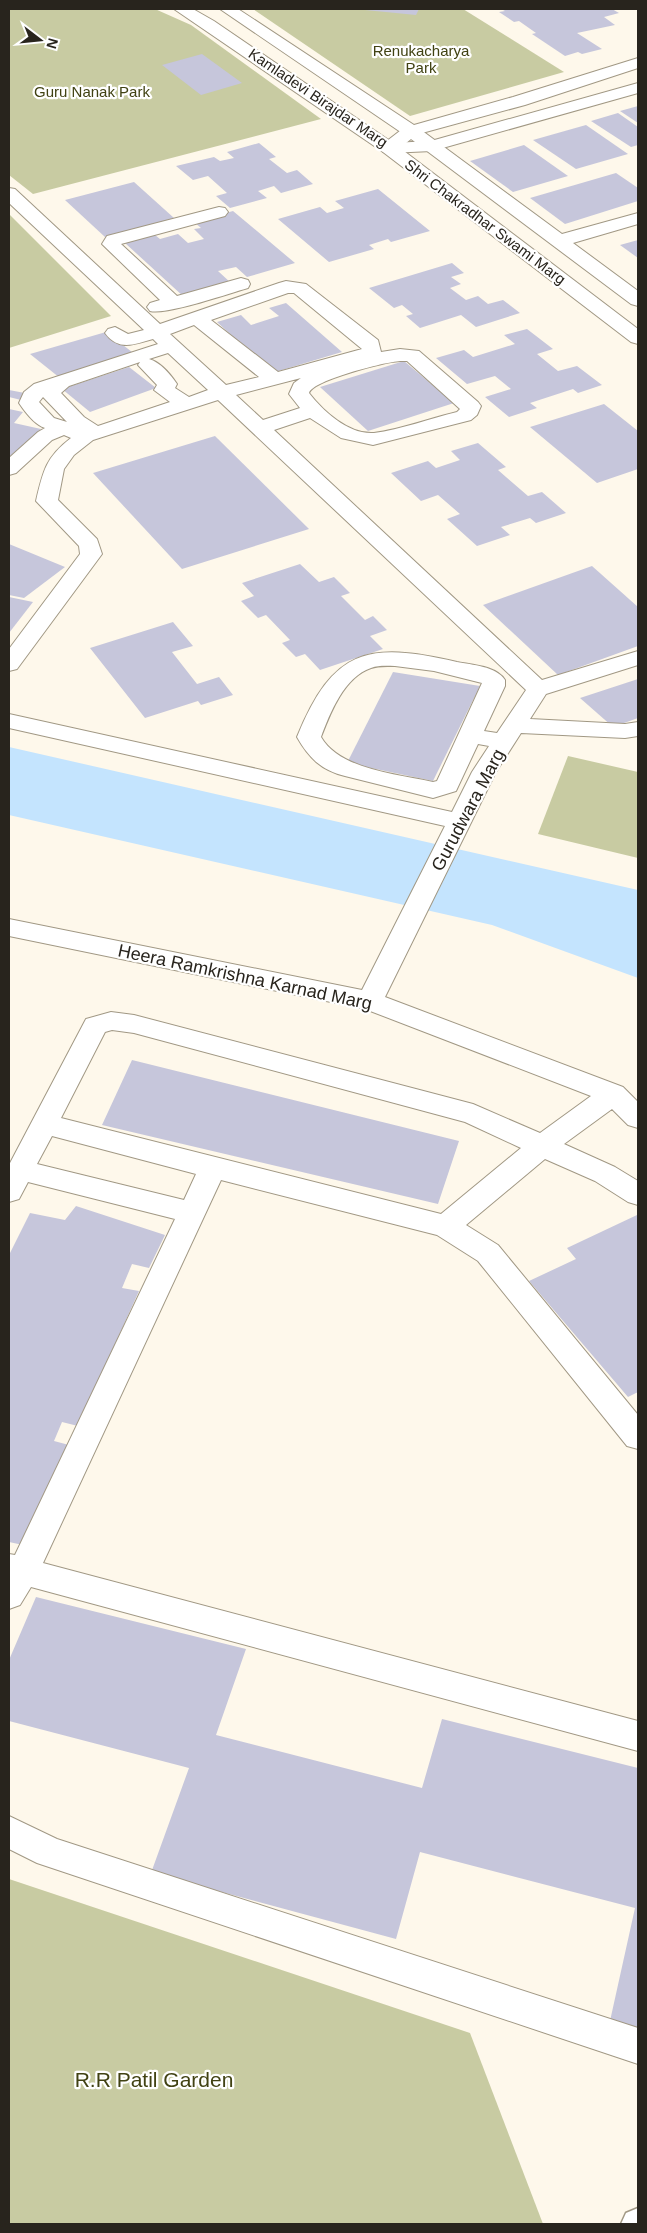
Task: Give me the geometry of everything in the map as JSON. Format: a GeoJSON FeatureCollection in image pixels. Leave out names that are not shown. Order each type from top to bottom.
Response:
{"type":"FeatureCollection","features":[{"type":"Feature","properties":{"kind":"street","name":"Kamladevi Birajdar Marg"},"geometry":{"type":"LineString","coordinates":[[182,9],[208,24],[389,148],[432,146],[638,88]]}},
{"type":"Feature","properties":{"kind":"street","name":"Kamladevi Birajdar Marg"},"geometry":{"type":"LineString","coordinates":[[228,9],[412,131],[519,101],[638,63]]}},
{"type":"Feature","properties":{"kind":"street","name":"Shri Chakradhar Swami Marg"},"geometry":{"type":"LineString","coordinates":[[638,300],[412,131],[389,148],[638,338]]}},
{"type":"Feature","properties":{"kind":"street"},"geometry":{"type":"LineString","coordinates":[[9,193],[220,393],[538,689],[638,658]]}},
{"type":"Feature","properties":{"kind":"street"},"geometry":{"type":"LineString","coordinates":[[174,302],[111,244],[114,240],[219,212]]}},
{"type":"Feature","properties":{"kind":"street"},"geometry":{"type":"LineString","coordinates":[[560,241],[638,218]]}},
{"type":"Feature","properties":{"kind":"street"},"geometry":{"type":"LineString","coordinates":[[136,313],[287,272]]}},
{"type":"Feature","properties":{"kind":"street"},"geometry":{"type":"LineString","coordinates":[[27,473],[45,436],[80,429],[185,403],[363,356],[372,350],[371,344],[299,288],[286,287],[275,289],[197,318],[164,339],[41,388],[31,396],[30,403],[40,417],[48,422],[80,429]]}},
{"type":"Feature","properties":{"kind":"street"},"geometry":{"type":"LineString","coordinates":[[197,318],[274,379]]}},
{"type":"Feature","properties":{"kind":"street"},"geometry":{"type":"LineString","coordinates":[[115,333],[125,340],[164,339]]}},
{"type":"Feature","properties":{"kind":"street"},"geometry":{"type":"LineString","coordinates":[[402,354],[412,356],[471,406],[470,411],[464,416],[373,439],[362,438],[339,431],[313,411],[299,394],[301,387],[306,383],[388,356],[402,354]]}},
{"type":"Feature","properties":{"kind":"street"},"geometry":{"type":"LineString","coordinates":[[148,365],[165,379],[167,384],[164,390],[185,403]]}},
{"type":"Feature","properties":{"kind":"street"},"geometry":{"type":"LineString","coordinates":[[58,385],[50,387],[51,394],[80,429]]}},
{"type":"Feature","properties":{"kind":"street"},"geometry":{"type":"LineString","coordinates":[[27,473],[54,469],[80,429],[118,407]]}},
{"type":"Feature","properties":{"kind":"street"},"geometry":{"type":"LineString","coordinates":[[259,428],[313,411]]}},
{"type":"Feature","properties":{"kind":"street"},"geometry":{"type":"LineString","coordinates":[[9,664],[91,554],[90,544],[47,501],[27,473]]}},
{"type":"Feature","properties":{"kind":"street"},"geometry":{"type":"LineString","coordinates":[[368,660],[417,662],[484,675],[494,680],[494,686],[470,735],[447,786],[433,790],[345,769],[319,754],[309,737],[318,714],[349,670],[368,660]]}},
{"type":"Feature","properties":{"kind":"street","name":"Gurudwara Marg"},"geometry":{"type":"LineString","coordinates":[[370,1001],[484,772],[538,689]]}},
{"type":"Feature","properties":{"kind":"street"},"geometry":{"type":"LineString","coordinates":[[9,721],[457,826]]}},
{"type":"Feature","properties":{"kind":"street"},"geometry":{"type":"LineString","coordinates":[[470,735],[625,731],[638,729]]}},
{"type":"Feature","properties":{"kind":"street","name":"Heera Ramkrishna Karnad Marg"},"geometry":{"type":"LineString","coordinates":[[9,928],[370,1001],[613,1094],[638,1118]]}},
{"type":"Feature","properties":{"kind":"street"},"geometry":{"type":"LineString","coordinates":[[193,1212],[14,1181],[95,1026],[111,1021],[134,1024],[473,1114],[605,1174],[638,1195]]}},
{"type":"Feature","properties":{"kind":"street"},"geometry":{"type":"LineString","coordinates":[[446,1226],[543,1145],[613,1094]]}},
{"type":"Feature","properties":{"kind":"street"},"geometry":{"type":"LineString","coordinates":[[44,1124],[446,1226],[488,1253],[638,1437]]}},
{"type":"Feature","properties":{"kind":"street"},"geometry":{"type":"LineString","coordinates":[[213,1168],[13,1577],[638,1736]]}},
{"type":"Feature","properties":{"kind":"street"},"geometry":{"type":"LineString","coordinates":[[9,1832],[49,1852],[638,2046]]}},
{"type":"Feature","properties":{"kind":"green space","name":"Guru Nanak Park"},"geometry":{"type":"Polygon","coordinates":[[[9,9],[155,9],[191,25],[321,119],[33,194],[9,175],[9,9]]]}},
{"type":"Feature","properties":{"kind":"green space","name":"Renukacharya Park"},"geometry":{"type":"Polygon","coordinates":[[[253,9],[463,9],[564,72],[410,116],[253,9]]]}},
{"type":"Feature","properties":{"kind":"green space"},"geometry":{"type":"Polygon","coordinates":[[[9,214],[111,316],[9,348],[9,214]]]}},
{"type":"Feature","properties":{"kind":"green space"},"geometry":{"type":"Polygon","coordinates":[[[568,756],[638,772],[638,858],[538,834],[568,756]]]}},
{"type":"Feature","properties":{"kind":"green space","name":"R.R Patil Garden"},"geometry":{"type":"Polygon","coordinates":[[[9,1879],[470,2033],[543,2224],[9,2224],[9,1879]]]}},
{"type":"Feature","properties":{"kind":"water"},"geometry":{"type":"Polygon","coordinates":[[[9,747],[638,890],[638,978],[492,925],[9,815],[9,747]]]}},
{"type":"Feature","properties":{"kind":"building"},"geometry":{"type":"Polygon","coordinates":[[[355,9],[419,9],[416,15],[355,9]]]}},
{"type":"Feature","properties":{"kind":"building"},"geometry":{"type":"Polygon","coordinates":[[[501,9],[612,9],[619,13],[604,17],[615,25],[577,33],[602,49],[582,54],[578,52],[565,56],[532,34],[536,33],[519,21],[514,22],[499,12],[505,11],[501,9]]]}},
{"type":"Feature","properties":{"kind":"building"},"geometry":{"type":"Polygon","coordinates":[[[202,54],[242,83],[201,95],[162,65],[202,54]]]}},
{"type":"Feature","properties":{"kind":"building"},"geometry":{"type":"Polygon","coordinates":[[[638,106],[638,123],[620,111],[638,106]]]}},
{"type":"Feature","properties":{"kind":"building"},"geometry":{"type":"Polygon","coordinates":[[[618,113],[638,127],[638,145],[631,147],[591,121],[618,113]]]}},
{"type":"Feature","properties":{"kind":"building"},"geometry":{"type":"Polygon","coordinates":[[[586,125],[628,154],[576,169],[533,140],[586,125]]]}},
{"type":"Feature","properties":{"kind":"building"},"geometry":{"type":"Polygon","coordinates":[[[259,143],[276,157],[269,159],[287,173],[297,170],[313,184],[281,193],[274,186],[258,191],[267,198],[230,208],[216,196],[227,193],[208,176],[193,180],[176,166],[214,157],[220,161],[234,158],[227,152],[259,143]]]}},
{"type":"Feature","properties":{"kind":"building"},"geometry":{"type":"Polygon","coordinates":[[[524,145],[568,176],[513,192],[470,161],[524,145]]]}},
{"type":"Feature","properties":{"kind":"building"},"geometry":{"type":"Polygon","coordinates":[[[616,173],[638,188],[638,201],[565,224],[530,198],[616,173]]]}},
{"type":"Feature","properties":{"kind":"building"},"geometry":{"type":"Polygon","coordinates":[[[134,182],[174,218],[105,237],[65,200],[134,182]]]}},
{"type":"Feature","properties":{"kind":"building"},"geometry":{"type":"Polygon","coordinates":[[[378,189],[430,231],[391,242],[388,239],[369,245],[374,249],[329,262],[278,219],[320,207],[327,213],[344,208],[335,201],[378,189]]]}},
{"type":"Feature","properties":{"kind":"building"},"geometry":{"type":"Polygon","coordinates":[[[233,211],[295,263],[247,277],[236,267],[218,271],[231,283],[184,297],[125,243],[155,235],[160,239],[178,234],[188,243],[204,239],[194,229],[201,228],[194,222],[233,211]]]}},
{"type":"Feature","properties":{"kind":"building"},"geometry":{"type":"Polygon","coordinates":[[[638,240],[638,258],[620,245],[638,240]]]}},
{"type":"Feature","properties":{"kind":"building"},"geometry":{"type":"Polygon","coordinates":[[[452,263],[464,273],[451,277],[461,284],[450,288],[466,300],[478,296],[488,304],[503,300],[520,313],[476,327],[461,315],[420,328],[406,316],[413,314],[402,305],[394,308],[369,288],[452,263]]]}},
{"type":"Feature","properties":{"kind":"building"},"geometry":{"type":"Polygon","coordinates":[[[286,303],[342,352],[272,373],[217,322],[241,315],[251,325],[279,316],[269,308],[286,303]]]}},
{"type":"Feature","properties":{"kind":"building"},"geometry":{"type":"Polygon","coordinates":[[[527,329],[553,349],[537,354],[558,371],[577,366],[602,385],[578,393],[573,389],[530,403],[537,408],[509,417],[485,397],[511,389],[495,376],[467,384],[436,358],[464,350],[473,357],[515,344],[504,335],[527,329]]]}},
{"type":"Feature","properties":{"kind":"building"},"geometry":{"type":"Polygon","coordinates":[[[106,332],[132,352],[60,378],[30,354],[106,332]]]}},
{"type":"Feature","properties":{"kind":"building"},"geometry":{"type":"Polygon","coordinates":[[[404,361],[454,403],[368,431],[320,387],[404,361]]]}},
{"type":"Feature","properties":{"kind":"building"},"geometry":{"type":"Polygon","coordinates":[[[129,367],[156,388],[90,412],[62,389],[129,367]]]}},
{"type":"Feature","properties":{"kind":"building"},"geometry":{"type":"Polygon","coordinates":[[[9,390],[30,394],[25,401],[9,397],[9,390]]]}},
{"type":"Feature","properties":{"kind":"building"},"geometry":{"type":"Polygon","coordinates":[[[604,404],[638,431],[638,469],[597,483],[530,427],[604,404]]]}},
{"type":"Feature","properties":{"kind":"building"},"geometry":{"type":"Polygon","coordinates":[[[9,409],[23,412],[14,423],[41,429],[11,462],[9,461],[9,409]]]}},
{"type":"Feature","properties":{"kind":"building"},"geometry":{"type":"Polygon","coordinates":[[[215,436],[309,529],[182,569],[93,473],[215,436]]]}},
{"type":"Feature","properties":{"kind":"building"},"geometry":{"type":"Polygon","coordinates":[[[478,443],[506,467],[498,470],[528,496],[542,492],[566,513],[536,523],[530,518],[501,527],[510,535],[477,546],[447,519],[460,514],[438,495],[421,501],[391,473],[428,461],[436,468],[460,460],[451,451],[478,443]]]}},
{"type":"Feature","properties":{"kind":"building"},"geometry":{"type":"Polygon","coordinates":[[[9,544],[65,567],[24,598],[9,595],[9,544]]]}},
{"type":"Feature","properties":{"kind":"building"},"geometry":{"type":"Polygon","coordinates":[[[300,564],[319,582],[334,577],[350,593],[341,596],[365,620],[373,616],[387,630],[370,636],[383,649],[320,670],[305,654],[296,657],[282,643],[290,640],[266,615],[258,618],[241,601],[254,596],[242,583],[300,564]]]}},
{"type":"Feature","properties":{"kind":"building"},"geometry":{"type":"Polygon","coordinates":[[[592,566],[638,607],[638,646],[558,675],[483,605],[592,566]]]}},
{"type":"Feature","properties":{"kind":"building"},"geometry":{"type":"Polygon","coordinates":[[[9,597],[33,602],[9,633],[9,597]]]}},
{"type":"Feature","properties":{"kind":"building"},"geometry":{"type":"Polygon","coordinates":[[[173,622],[193,646],[172,652],[197,684],[219,677],[233,695],[201,705],[198,701],[145,718],[90,648],[173,622]]]}},
{"type":"Feature","properties":{"kind":"building"},"geometry":{"type":"Polygon","coordinates":[[[393,672],[480,686],[433,781],[347,763],[393,672]]]}},
{"type":"Feature","properties":{"kind":"building"},"geometry":{"type":"Polygon","coordinates":[[[638,679],[638,718],[613,727],[580,698],[638,679]]]}},
{"type":"Feature","properties":{"kind":"building"},"geometry":{"type":"Polygon","coordinates":[[[132,1060],[459,1141],[438,1204],[102,1125],[132,1060]]]}},
{"type":"Feature","properties":{"kind":"building"},"geometry":{"type":"Polygon","coordinates":[[[76,1206],[165,1235],[149,1268],[132,1264],[122,1288],[139,1291],[78,1426],[62,1422],[54,1441],[69,1445],[23,1545],[9,1542],[9,1255],[30,1213],[65,1220],[76,1206]]]}},
{"type":"Feature","properties":{"kind":"building"},"geometry":{"type":"Polygon","coordinates":[[[637,1215],[638,1392],[628,1397],[529,1281],[576,1259],[567,1248],[637,1215]]]}},
{"type":"Feature","properties":{"kind":"building"},"geometry":{"type":"Polygon","coordinates":[[[36,1597],[246,1649],[216,1735],[422,1788],[442,1719],[638,1768],[638,2038],[608,2030],[635,1908],[420,1852],[396,1939],[151,1873],[189,1768],[9,1721],[9,1660],[36,1597]]]}}]}
